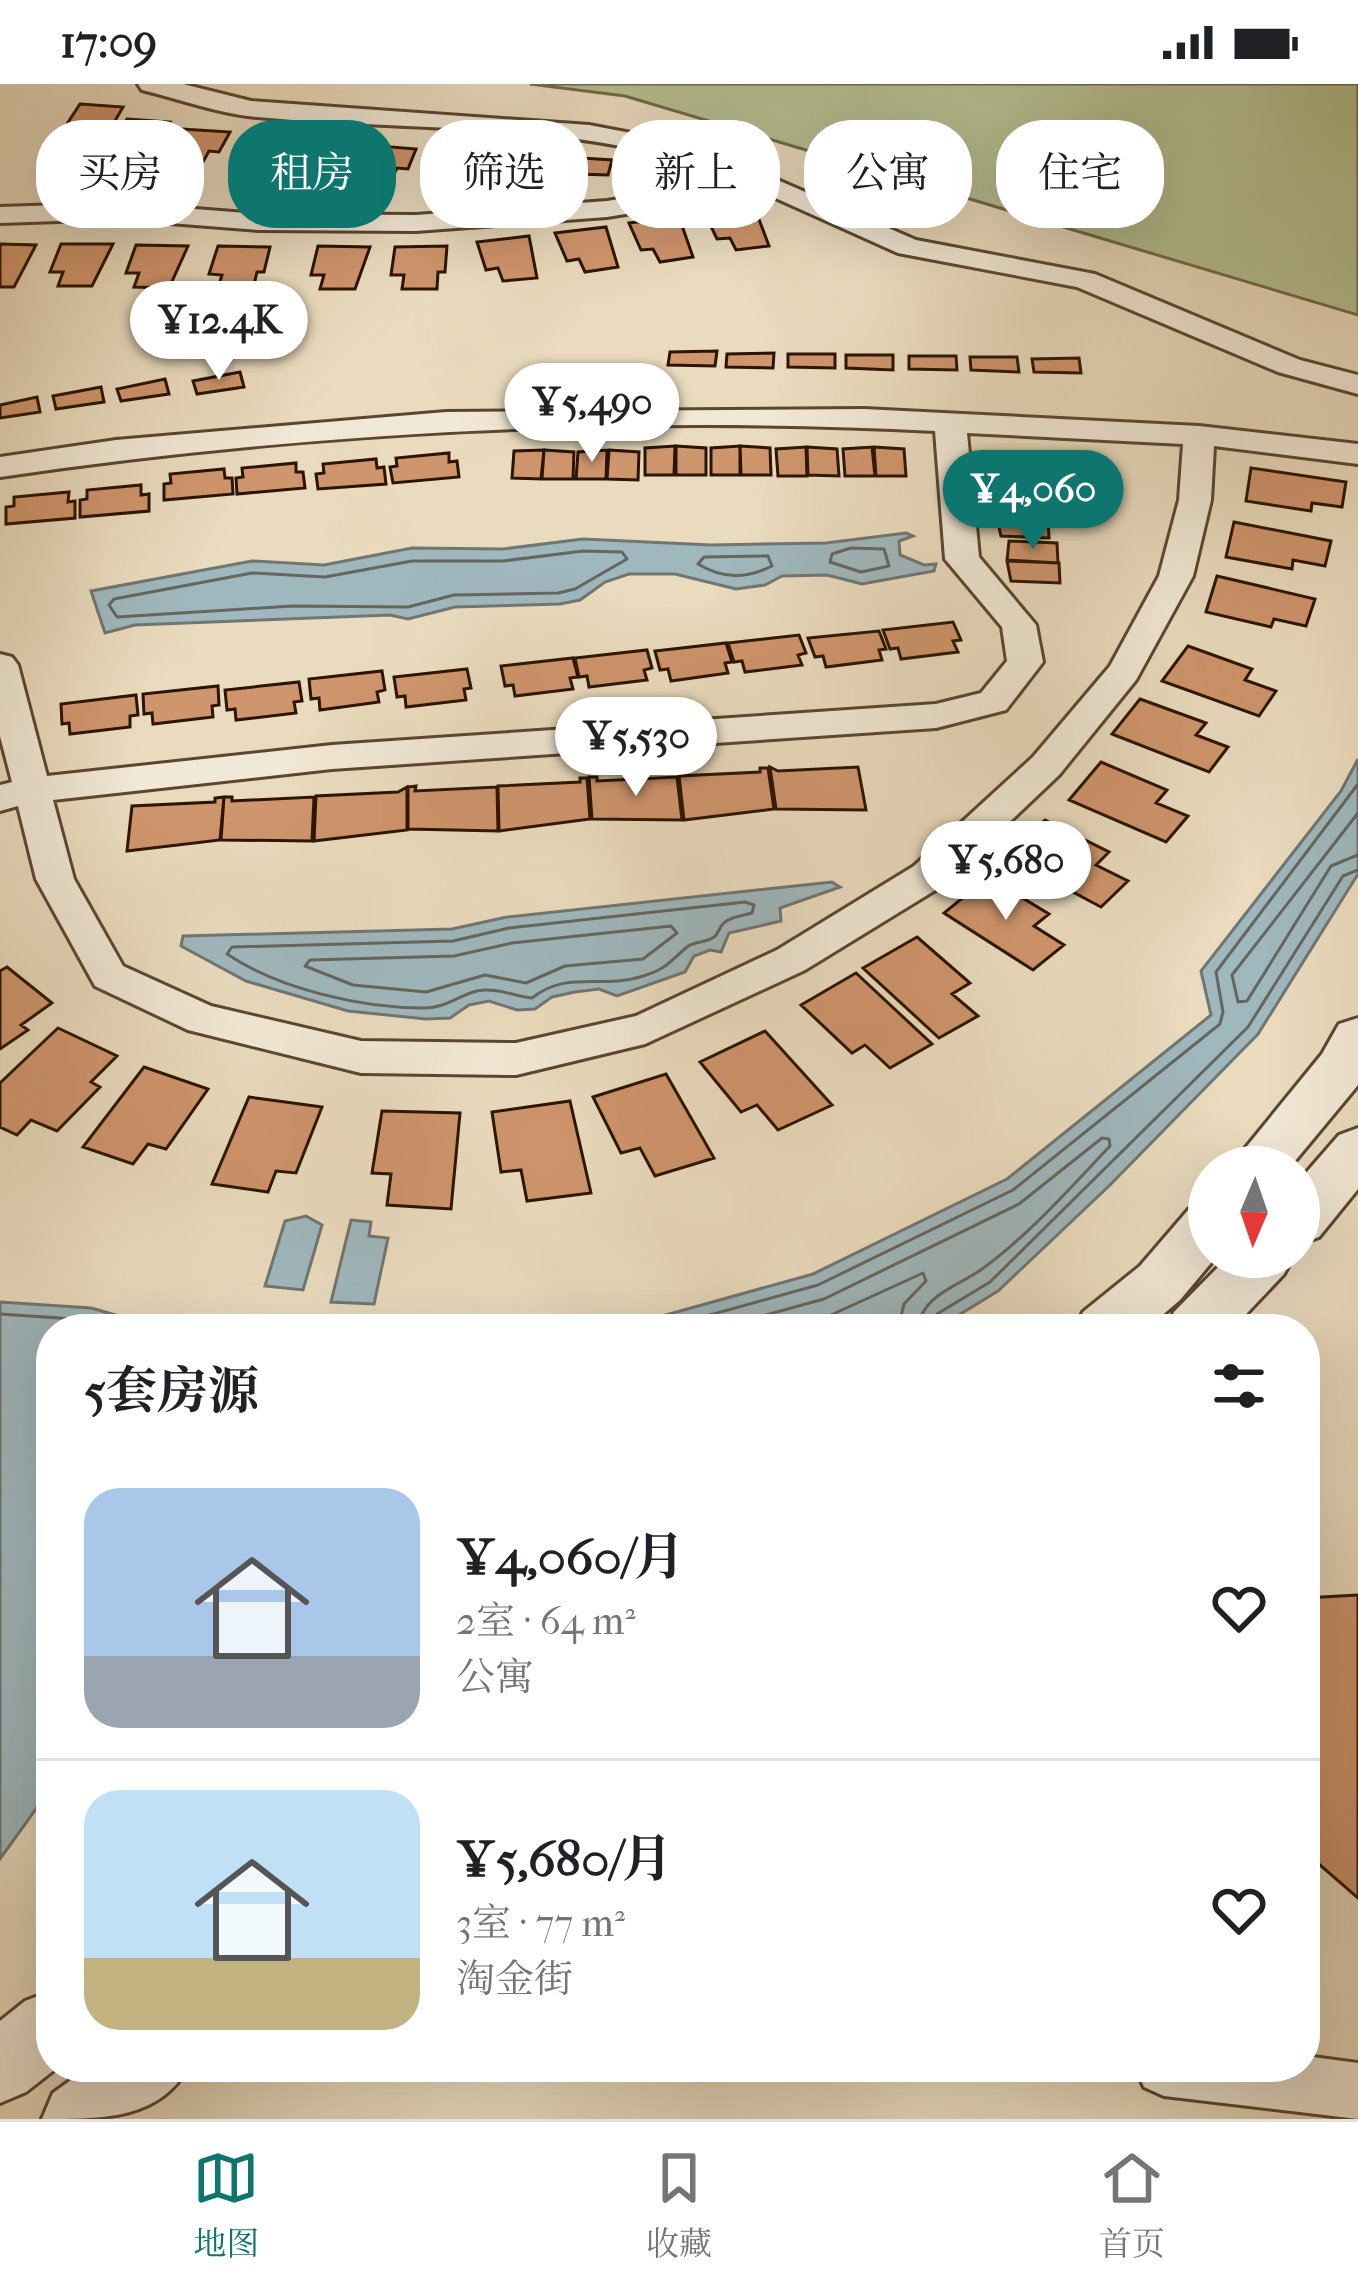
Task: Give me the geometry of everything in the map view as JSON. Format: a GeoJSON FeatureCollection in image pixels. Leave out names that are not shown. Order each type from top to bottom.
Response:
{"type":"FeatureCollection","features":[{"type":"Feature","properties":{"kind":"street"},"geometry":{"type":"LineString","coordinates":[[151,84],[251,109],[612,137]]}},
{"type":"Feature","properties":{"kind":"street"},"geometry":{"type":"LineString","coordinates":[[780,192],[908,247],[1084,280],[1289,366],[1358,386]]}},
{"type":"Feature","properties":{"kind":"street"},"geometry":{"type":"LineString","coordinates":[[0,215],[118,211],[258,222],[416,223],[612,208]]}},
{"type":"Feature","properties":{"kind":"street"},"geometry":{"type":"LineString","coordinates":[[0,467],[116,450],[446,421],[864,418],[1198,435],[1358,454]]}},
{"type":"Feature","properties":{"kind":"street"},"geometry":{"type":"LineString","coordinates":[[16,794],[332,757],[936,716],[993,702],[1025,662],[1019,625],[962,559],[950,422]]}},
{"type":"Feature","properties":{"kind":"street"},"geometry":{"type":"LineString","coordinates":[[0,665],[16,794],[55,879],[109,976],[202,1019],[361,1057],[517,1059],[645,1029],[791,960],[928,876],[1046,766],[1124,672],[1176,575],[1195,500],[1198,435]]}},
{"type":"Feature","properties":{"kind":"street"},"geometry":{"type":"LineString","coordinates":[[1276,1146],[1341,1068],[1358,1038]]}},
{"type":"Feature","properties":{"kind":"street"},"geometry":{"type":"LineString","coordinates":[[1320,1196],[1358,1150]]}},
{"type":"Feature","properties":{"kind":"street"},"geometry":{"type":"LineString","coordinates":[[1122,1314],[1160,1283],[1188,1250]]}},
{"type":"Feature","properties":{"kind":"street"},"geometry":{"type":"LineString","coordinates":[[1209,1314],[1244,1278]]}},
{"type":"Feature","properties":{"kind":"street"},"geometry":{"type":"LineString","coordinates":[[0,2066],[36,2038]]}},
{"type":"Feature","properties":{"kind":"street"},"geometry":{"type":"LineString","coordinates":[[80,2119],[131,2082]]}},
{"type":"Feature","properties":{"kind":"street"},"geometry":{"type":"LineString","coordinates":[[1287,2082],[1353,2090],[1358,2095]]}},
{"type":"Feature","properties":{"kind":"green space"},"geometry":{"type":"Polygon","coordinates":[[[530,84],[1358,84],[1358,315],[1067,228],[1164,228],[1164,120],[996,120],[996,207],[972,200],[972,120],[804,120],[804,149],[780,142],[780,120],[705,120],[625,96],[530,84]]]}},
{"type":"Feature","properties":{"kind":"water"},"geometry":{"type":"Polygon","coordinates":[[[913,536],[899,541],[900,555],[924,565],[936,564],[934,571],[862,584],[827,575],[782,576],[765,585],[736,589],[675,574],[629,574],[605,582],[580,600],[455,607],[408,619],[390,615],[135,625],[105,633],[91,591],[252,561],[324,565],[412,548],[503,549],[583,539],[711,545],[826,543],[913,536]]]}},
{"type":"Feature","properties":{"kind":"water"},"geometry":{"type":"Polygon","coordinates":[[[1358,759],[1358,874],[1258,1034],[998,1291],[960,1314],[670,1314],[813,1274],[1007,1179],[1211,1015],[1201,971],[1341,791],[1358,759]]]}},
{"type":"Feature","properties":{"kind":"water"},"geometry":{"type":"Polygon","coordinates":[[[832,882],[840,887],[780,908],[781,921],[729,933],[721,952],[694,956],[685,972],[617,996],[599,989],[575,992],[552,997],[535,1009],[517,1010],[489,1001],[469,1005],[450,1018],[348,1011],[246,981],[181,946],[183,936],[452,929],[507,917],[832,882]]]}},
{"type":"Feature","properties":{"kind":"water"},"geometry":{"type":"Polygon","coordinates":[[[306,1216],[322,1225],[303,1290],[265,1286],[285,1221],[306,1216]]]}},
{"type":"Feature","properties":{"kind":"water"},"geometry":{"type":"Polygon","coordinates":[[[351,1220],[371,1222],[369,1236],[388,1238],[374,1304],[331,1302],[351,1220]]]}},
{"type":"Feature","properties":{"kind":"water"},"geometry":{"type":"Polygon","coordinates":[[[0,1302],[91,1308],[112,1314],[36,1314],[36,1809],[0,1859],[0,1302]]]}},
{"type":"Feature","properties":{"kind":"building"},"geometry":{"type":"Polygon","coordinates":[[[80,104],[123,107],[115,120],[70,120],[80,104]]]}},
{"type":"Feature","properties":{"kind":"building"},"geometry":{"type":"Polygon","coordinates":[[[204,130],[228,132],[219,152],[209,151],[204,160],[204,130]]]}},
{"type":"Feature","properties":{"kind":"building"},"geometry":{"type":"Polygon","coordinates":[[[396,147],[416,149],[408,169],[397,168],[396,147]]]}},
{"type":"Feature","properties":{"kind":"building"},"geometry":{"type":"Polygon","coordinates":[[[588,158],[612,160],[608,175],[588,174],[588,158]]]}},
{"type":"Feature","properties":{"kind":"building"},"geometry":{"type":"Polygon","coordinates":[[[606,227],[618,267],[585,272],[579,259],[567,261],[555,233],[606,227]]]}},
{"type":"Feature","properties":{"kind":"building"},"geometry":{"type":"Polygon","coordinates":[[[631,228],[683,228],[693,257],[660,262],[653,249],[641,250],[631,228]]]}},
{"type":"Feature","properties":{"kind":"building"},"geometry":{"type":"Polygon","coordinates":[[[712,228],[762,228],[769,246],[736,250],[730,238],[717,239],[712,228]]]}},
{"type":"Feature","properties":{"kind":"building"},"geometry":{"type":"Polygon","coordinates":[[[529,236],[537,278],[503,281],[498,268],[486,270],[477,242],[529,236]]]}},
{"type":"Feature","properties":{"kind":"building"},"geometry":{"type":"Polygon","coordinates":[[[0,244],[36,245],[14,287],[0,287],[0,244]]]}},
{"type":"Feature","properties":{"kind":"building"},"geometry":{"type":"Polygon","coordinates":[[[61,244],[113,244],[92,286],[58,286],[63,272],[50,272],[61,244]]]}},
{"type":"Feature","properties":{"kind":"building"},"geometry":{"type":"Polygon","coordinates":[[[136,245],[188,246],[169,288],[134,287],[139,273],[126,273],[136,245]]]}},
{"type":"Feature","properties":{"kind":"building"},"geometry":{"type":"Polygon","coordinates":[[[218,246],[270,247],[264,272],[257,272],[253,289],[218,288],[222,275],[209,274],[218,246]]]}},
{"type":"Feature","properties":{"kind":"building"},"geometry":{"type":"Polygon","coordinates":[[[318,246],[370,247],[355,289],[320,289],[324,275],[311,275],[318,246]]]}},
{"type":"Feature","properties":{"kind":"building"},"geometry":{"type":"Polygon","coordinates":[[[447,246],[445,272],[438,272],[437,289],[402,289],[404,275],[391,275],[395,247],[447,246]]]}},
{"type":"Feature","properties":{"kind":"building"},"geometry":{"type":"Polygon","coordinates":[[[717,351],[715,366],[668,365],[670,352],[717,351]]]}},
{"type":"Feature","properties":{"kind":"building"},"geometry":{"type":"Polygon","coordinates":[[[774,353],[773,368],[726,367],[727,354],[774,353]]]}},
{"type":"Feature","properties":{"kind":"building"},"geometry":{"type":"Polygon","coordinates":[[[788,354],[835,354],[835,368],[788,367],[788,354]]]}},
{"type":"Feature","properties":{"kind":"building"},"geometry":{"type":"Polygon","coordinates":[[[846,355],[893,355],[893,370],[846,368],[846,355]]]}},
{"type":"Feature","properties":{"kind":"building"},"geometry":{"type":"Polygon","coordinates":[[[909,356],[956,356],[957,370],[909,369],[909,356]]]}},
{"type":"Feature","properties":{"kind":"building"},"geometry":{"type":"Polygon","coordinates":[[[970,357],[1017,357],[1019,372],[971,370],[970,357]]]}},
{"type":"Feature","properties":{"kind":"building"},"geometry":{"type":"Polygon","coordinates":[[[1079,358],[1081,373],[1034,372],[1032,359],[1079,358]]]}},
{"type":"Feature","properties":{"kind":"building"},"geometry":{"type":"Polygon","coordinates":[[[240,372],[244,387],[197,394],[193,381],[240,372]]]}},
{"type":"Feature","properties":{"kind":"building"},"geometry":{"type":"Polygon","coordinates":[[[165,379],[169,394],[121,401],[117,389],[165,379]]]}},
{"type":"Feature","properties":{"kind":"building"},"geometry":{"type":"Polygon","coordinates":[[[101,387],[104,402],[56,409],[53,396],[101,387]]]}},
{"type":"Feature","properties":{"kind":"building"},"geometry":{"type":"Polygon","coordinates":[[[37,397],[40,412],[0,418],[0,405],[37,397]]]}},
{"type":"Feature","properties":{"kind":"building"},"geometry":{"type":"Polygon","coordinates":[[[675,446],[674,475],[645,475],[645,448],[675,446]]]}},
{"type":"Feature","properties":{"kind":"building"},"geometry":{"type":"Polygon","coordinates":[[[676,446],[706,448],[706,475],[676,475],[676,446]]]}},
{"type":"Feature","properties":{"kind":"building"},"geometry":{"type":"Polygon","coordinates":[[[740,446],[770,448],[771,475],[741,475],[740,446]]]}},
{"type":"Feature","properties":{"kind":"building"},"geometry":{"type":"Polygon","coordinates":[[[740,446],[740,475],[711,475],[711,448],[740,446]]]}},
{"type":"Feature","properties":{"kind":"building"},"geometry":{"type":"Polygon","coordinates":[[[806,447],[807,476],[778,476],[776,449],[806,447]]]}},
{"type":"Feature","properties":{"kind":"building"},"geometry":{"type":"Polygon","coordinates":[[[807,447],[837,449],[839,476],[808,475],[807,447]]]}},
{"type":"Feature","properties":{"kind":"building"},"geometry":{"type":"Polygon","coordinates":[[[872,447],[875,476],[845,476],[843,449],[872,447]]]}},
{"type":"Feature","properties":{"kind":"building"},"geometry":{"type":"Polygon","coordinates":[[[874,447],[904,449],[906,476],[876,476],[874,447]]]}},
{"type":"Feature","properties":{"kind":"building"},"geometry":{"type":"Polygon","coordinates":[[[544,450],[574,452],[573,479],[542,479],[544,450]]]}},
{"type":"Feature","properties":{"kind":"building"},"geometry":{"type":"Polygon","coordinates":[[[544,450],[541,479],[512,478],[514,451],[544,450]]]}},
{"type":"Feature","properties":{"kind":"building"},"geometry":{"type":"Polygon","coordinates":[[[607,450],[606,479],[576,479],[578,452],[607,450]]]}},
{"type":"Feature","properties":{"kind":"building"},"geometry":{"type":"Polygon","coordinates":[[[609,450],[639,452],[638,480],[607,479],[609,450]]]}},
{"type":"Feature","properties":{"kind":"building"},"geometry":{"type":"Polygon","coordinates":[[[449,453],[449,462],[457,461],[459,477],[393,483],[390,467],[397,466],[396,458],[449,453]]]}},
{"type":"Feature","properties":{"kind":"building"},"geometry":{"type":"Polygon","coordinates":[[[996,455],[1043,457],[1043,475],[994,473],[996,455]]]}},
{"type":"Feature","properties":{"kind":"building"},"geometry":{"type":"Polygon","coordinates":[[[376,459],[377,468],[384,467],[386,484],[318,489],[316,474],[324,473],[323,464],[376,459]]]}},
{"type":"Feature","properties":{"kind":"building"},"geometry":{"type":"Polygon","coordinates":[[[296,463],[305,488],[237,494],[236,478],[243,477],[242,468],[296,463]]]}},
{"type":"Feature","properties":{"kind":"building"},"geometry":{"type":"Polygon","coordinates":[[[1251,468],[1346,482],[1342,507],[1312,503],[1311,511],[1246,501],[1251,468]]]}},
{"type":"Feature","properties":{"kind":"building"},"geometry":{"type":"Polygon","coordinates":[[[224,469],[225,478],[232,478],[233,494],[164,500],[170,474],[224,469]]]}},
{"type":"Feature","properties":{"kind":"building"},"geometry":{"type":"Polygon","coordinates":[[[993,474],[1043,476],[1044,493],[998,491],[993,474]]]}},
{"type":"Feature","properties":{"kind":"building"},"geometry":{"type":"Polygon","coordinates":[[[141,485],[141,495],[149,494],[149,511],[80,517],[80,500],[87,499],[87,490],[141,485]]]}},
{"type":"Feature","properties":{"kind":"building"},"geometry":{"type":"Polygon","coordinates":[[[69,492],[68,502],[75,501],[75,518],[6,524],[6,507],[14,506],[14,497],[69,492]]]}},
{"type":"Feature","properties":{"kind":"building"},"geometry":{"type":"Polygon","coordinates":[[[1000,497],[1047,500],[1048,518],[997,516],[1000,497]]]}},
{"type":"Feature","properties":{"kind":"building"},"geometry":{"type":"Polygon","coordinates":[[[997,518],[1048,520],[1049,538],[1001,536],[997,518]]]}},
{"type":"Feature","properties":{"kind":"building"},"geometry":{"type":"Polygon","coordinates":[[[1234,522],[1331,541],[1325,566],[1293,560],[1292,569],[1226,557],[1234,522]]]}},
{"type":"Feature","properties":{"kind":"building"},"geometry":{"type":"Polygon","coordinates":[[[1009,541],[1057,543],[1058,563],[1007,560],[1009,541]]]}},
{"type":"Feature","properties":{"kind":"building"},"geometry":{"type":"Polygon","coordinates":[[[1007,561],[1059,563],[1060,583],[1011,581],[1007,561]]]}},
{"type":"Feature","properties":{"kind":"building"},"geometry":{"type":"Polygon","coordinates":[[[1217,576],[1315,599],[1306,626],[1274,619],[1271,627],[1206,612],[1217,576]]]}},
{"type":"Feature","properties":{"kind":"building"},"geometry":{"type":"Polygon","coordinates":[[[953,622],[961,640],[953,641],[958,652],[901,659],[898,648],[890,649],[883,630],[953,622]]]}},
{"type":"Feature","properties":{"kind":"building"},"geometry":{"type":"Polygon","coordinates":[[[879,631],[886,649],[879,650],[882,660],[826,667],[823,656],[815,657],[808,638],[879,631]]]}},
{"type":"Feature","properties":{"kind":"building"},"geometry":{"type":"Polygon","coordinates":[[[799,635],[806,653],[798,655],[802,665],[745,672],[742,661],[734,662],[728,643],[799,635]]]}},
{"type":"Feature","properties":{"kind":"building"},"geometry":{"type":"Polygon","coordinates":[[[726,643],[732,662],[725,663],[728,673],[671,681],[668,669],[660,670],[655,651],[726,643]]]}},
{"type":"Feature","properties":{"kind":"building"},"geometry":{"type":"Polygon","coordinates":[[[1188,646],[1252,669],[1245,680],[1276,691],[1259,716],[1162,681],[1188,646]]]}},
{"type":"Feature","properties":{"kind":"building"},"geometry":{"type":"Polygon","coordinates":[[[647,650],[652,668],[644,670],[647,680],[589,687],[587,676],[579,677],[575,658],[647,650]]]}},
{"type":"Feature","properties":{"kind":"building"},"geometry":{"type":"Polygon","coordinates":[[[573,658],[578,677],[570,678],[573,689],[515,696],[513,685],[505,686],[501,666],[573,658]]]}},
{"type":"Feature","properties":{"kind":"building"},"geometry":{"type":"Polygon","coordinates":[[[467,669],[471,688],[464,689],[466,700],[406,707],[405,696],[397,697],[394,677],[467,669]]]}},
{"type":"Feature","properties":{"kind":"building"},"geometry":{"type":"Polygon","coordinates":[[[382,671],[385,690],[377,692],[379,702],[320,710],[319,698],[311,699],[309,679],[382,671]]]}},
{"type":"Feature","properties":{"kind":"building"},"geometry":{"type":"Polygon","coordinates":[[[299,682],[302,701],[294,702],[296,713],[236,720],[235,709],[227,710],[225,690],[299,682]]]}},
{"type":"Feature","properties":{"kind":"building"},"geometry":{"type":"Polygon","coordinates":[[[218,686],[219,705],[212,706],[213,717],[153,724],[152,713],[144,714],[143,694],[218,686]]]}},
{"type":"Feature","properties":{"kind":"building"},"geometry":{"type":"Polygon","coordinates":[[[136,695],[138,715],[130,716],[130,727],[70,734],[69,723],[62,724],[61,704],[136,695]]]}},
{"type":"Feature","properties":{"kind":"building"},"geometry":{"type":"Polygon","coordinates":[[[1140,699],[1206,723],[1196,735],[1228,747],[1209,772],[1112,734],[1140,699]]]}},
{"type":"Feature","properties":{"kind":"building"},"geometry":{"type":"Polygon","coordinates":[[[1101,762],[1167,790],[1156,803],[1188,816],[1166,842],[1069,800],[1101,762]]]}},
{"type":"Feature","properties":{"kind":"building"},"geometry":{"type":"Polygon","coordinates":[[[770,767],[778,771],[858,767],[866,810],[776,809],[770,767]]]}},
{"type":"Feature","properties":{"kind":"building"},"geometry":{"type":"Polygon","coordinates":[[[768,768],[774,809],[684,820],[679,776],[760,772],[768,768]]]}},
{"type":"Feature","properties":{"kind":"building"},"geometry":{"type":"Polygon","coordinates":[[[589,777],[597,781],[677,777],[682,820],[592,819],[589,777]]]}},
{"type":"Feature","properties":{"kind":"building"},"geometry":{"type":"Polygon","coordinates":[[[587,778],[590,819],[499,831],[498,786],[580,782],[587,778]]]}},
{"type":"Feature","properties":{"kind":"building"},"geometry":{"type":"Polygon","coordinates":[[[416,786],[415,791],[497,787],[498,831],[408,829],[408,787],[416,786]]]}},
{"type":"Feature","properties":{"kind":"building"},"geometry":{"type":"Polygon","coordinates":[[[407,787],[407,830],[314,841],[316,796],[398,792],[407,787]]]}},
{"type":"Feature","properties":{"kind":"building"},"geometry":{"type":"Polygon","coordinates":[[[224,797],[232,801],[314,797],[312,841],[221,840],[224,797]]]}},
{"type":"Feature","properties":{"kind":"building"},"geometry":{"type":"Polygon","coordinates":[[[224,797],[220,840],[127,851],[132,806],[215,802],[224,797]]]}},
{"type":"Feature","properties":{"kind":"building"},"geometry":{"type":"Polygon","coordinates":[[[1045,820],[1109,852],[1096,865],[1128,881],[1101,907],[1007,857],[1045,820]]]}},
{"type":"Feature","properties":{"kind":"building"},"geometry":{"type":"Polygon","coordinates":[[[988,877],[1049,914],[1034,926],[1064,945],[1033,970],[944,913],[988,877]]]}},
{"type":"Feature","properties":{"kind":"building"},"geometry":{"type":"Polygon","coordinates":[[[917,937],[970,983],[952,994],[978,1016],[939,1038],[863,968],[917,937]]]}},
{"type":"Feature","properties":{"kind":"building"},"geometry":{"type":"Polygon","coordinates":[[[7,967],[52,1003],[21,1025],[28,1030],[0,1049],[0,971],[7,967]]]}},
{"type":"Feature","properties":{"kind":"building"},"geometry":{"type":"Polygon","coordinates":[[[856,973],[932,1044],[890,1068],[865,1045],[852,1053],[801,1005],[856,973]]]}},
{"type":"Feature","properties":{"kind":"building"},"geometry":{"type":"Polygon","coordinates":[[[58,1028],[117,1056],[91,1082],[100,1087],[57,1131],[31,1120],[17,1135],[0,1127],[0,1083],[58,1028]]]}},
{"type":"Feature","properties":{"kind":"building"},"geometry":{"type":"Polygon","coordinates":[[[765,1031],[832,1105],[778,1130],[757,1105],[741,1112],[700,1062],[765,1031]]]}},
{"type":"Feature","properties":{"kind":"building"},"geometry":{"type":"Polygon","coordinates":[[[144,1067],[208,1089],[166,1149],[148,1144],[133,1164],[83,1147],[144,1067]]]}},
{"type":"Feature","properties":{"kind":"building"},"geometry":{"type":"Polygon","coordinates":[[[666,1074],[714,1158],[655,1176],[640,1148],[621,1153],[593,1097],[666,1074]]]}},
{"type":"Feature","properties":{"kind":"building"},"geometry":{"type":"Polygon","coordinates":[[[249,1097],[322,1107],[296,1173],[276,1171],[268,1192],[212,1184],[249,1097]]]}},
{"type":"Feature","properties":{"kind":"building"},"geometry":{"type":"Polygon","coordinates":[[[570,1101],[591,1193],[527,1201],[521,1170],[501,1172],[492,1112],[570,1101]]]}},
{"type":"Feature","properties":{"kind":"building"},"geometry":{"type":"Polygon","coordinates":[[[382,1111],[460,1113],[451,1209],[387,1205],[391,1174],[372,1173],[382,1111]]]}},
{"type":"Feature","properties":{"kind":"building"},"geometry":{"type":"Polygon","coordinates":[[[1358,1595],[1358,1898],[1320,1865],[1320,1597],[1358,1595]]]}}]}
